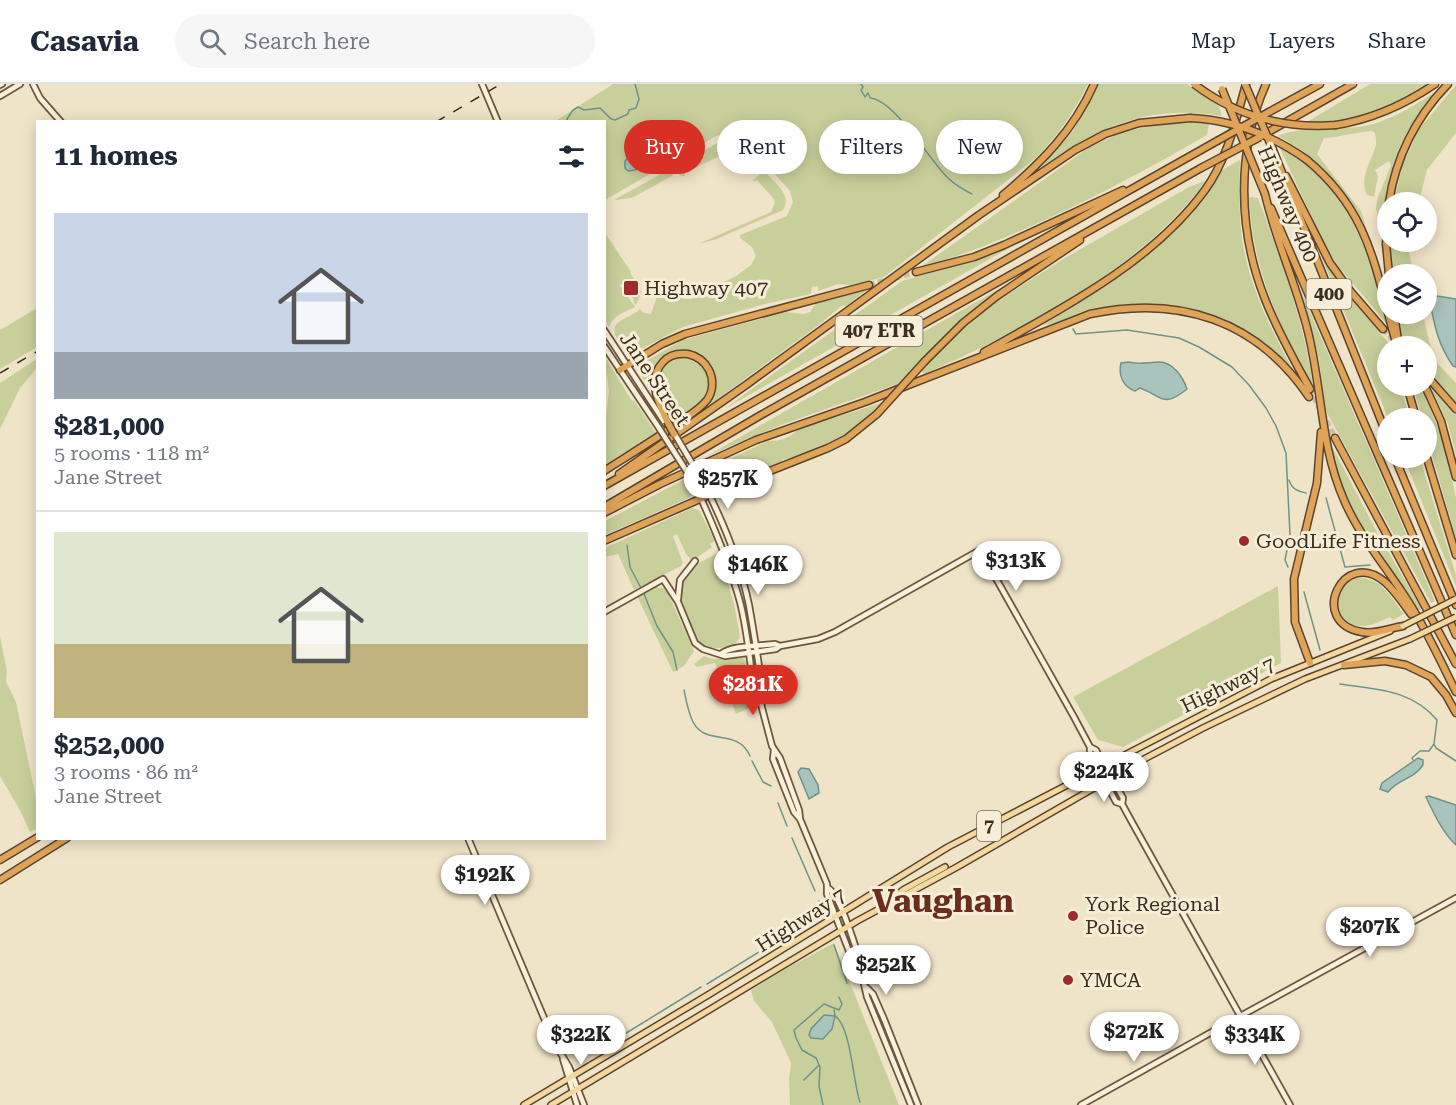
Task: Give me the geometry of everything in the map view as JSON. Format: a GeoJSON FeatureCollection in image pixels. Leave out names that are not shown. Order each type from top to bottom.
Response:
{"type":"FeatureCollection","features":[{"type":"Feature","properties":{"kind":"highway"},"geometry":{"type":"LineString","coordinates":[[979,215],[1046,156],[1072,125],[1094,84]]}},
{"type":"Feature","properties":{"kind":"highway"},"geometry":{"type":"LineString","coordinates":[[1194,84],[1232,108],[1262,119],[1297,125],[1336,125],[1381,114],[1406,103],[1436,84]]}},
{"type":"Feature","properties":{"kind":"highway"},"geometry":{"type":"LineString","coordinates":[[968,361],[1034,325],[1088,291],[1152,245],[1172,227],[1205,189],[1215,172],[1230,139],[1246,84]]}},
{"type":"Feature","properties":{"kind":"highway","name":"Highway 400"},"geometry":{"type":"LineString","coordinates":[[1246,84],[1377,410]]}},
{"type":"Feature","properties":{"kind":"highway"},"geometry":{"type":"LineString","coordinates":[[1266,84],[1248,137],[1245,198],[1248,236],[1253,264],[1265,302],[1310,389]]}},
{"type":"Feature","properties":{"kind":"highway","name":"407 ETR"},"geometry":{"type":"LineString","coordinates":[[606,484],[1320,84]]}},
{"type":"Feature","properties":{"kind":"highway","name":"407 ETR"},"geometry":{"type":"LineString","coordinates":[[606,506],[760,415],[1353,84]]}},
{"type":"Feature","properties":{"kind":"highway"},"geometry":{"type":"LineString","coordinates":[[1391,192],[1397,166],[1411,134],[1425,110],[1449,84]]}},
{"type":"Feature","properties":{"kind":"highway","name":"Highway 400"},"geometry":{"type":"LineString","coordinates":[[1220,87],[1456,635]]}},
{"type":"Feature","properties":{"kind":"highway"},"geometry":{"type":"LineString","coordinates":[[606,484],[746,385],[979,215],[1068,154],[1105,134],[1139,123],[1190,118],[1230,123],[1253,130],[1281,143],[1307,160],[1336,189],[1357,219],[1371,252],[1395,336]]}},
{"type":"Feature","properties":{"kind":"highway"},"geometry":{"type":"LineString","coordinates":[[1273,150],[1330,263],[1383,329]]}},
{"type":"Feature","properties":{"kind":"highway"},"geometry":{"type":"LineString","coordinates":[[916,272],[974,257],[994,249],[1154,176]]}},
{"type":"Feature","properties":{"kind":"highway"},"geometry":{"type":"LineString","coordinates":[[1265,194],[1272,224],[1302,309],[1310,339],[1322,419],[1334,474],[1344,501],[1356,524],[1403,594],[1456,692]]}},
{"type":"Feature","properties":{"kind":"highway"},"geometry":{"type":"LineString","coordinates":[[606,540],[846,439],[877,414],[963,323],[997,296],[1111,219]]}},
{"type":"Feature","properties":{"kind":"highway"},"geometry":{"type":"LineString","coordinates":[[620,370],[662,344],[685,334],[869,285]]}},
{"type":"Feature","properties":{"kind":"highway"},"geometry":{"type":"LineString","coordinates":[[606,512],[660,484],[756,440],[874,399],[1090,314],[1132,307],[1170,308],[1214,319],[1245,335],[1280,362],[1309,397]]}},
{"type":"Feature","properties":{"kind":"highway"},"geometry":{"type":"LineString","coordinates":[[606,470],[662,435],[694,412],[708,399],[712,388],[711,374],[704,362],[693,355],[671,356],[661,363],[655,374],[656,394],[666,422],[674,434]]}},
{"type":"Feature","properties":{"kind":"highway"},"geometry":{"type":"LineString","coordinates":[[1437,387],[1456,409]]}},
{"type":"Feature","properties":{"kind":"highway"},"geometry":{"type":"LineString","coordinates":[[1430,396],[1441,421],[1456,477]]}},
{"type":"Feature","properties":{"kind":"highway"},"geometry":{"type":"LineString","coordinates":[[1310,663],[1295,622],[1294,579],[1317,483],[1322,419]]}},
{"type":"Feature","properties":{"kind":"highway"},"geometry":{"type":"LineString","coordinates":[[1335,438],[1456,664]]}},
{"type":"Feature","properties":{"kind":"highway"},"geometry":{"type":"LineString","coordinates":[[1399,468],[1456,605]]}},
{"type":"Feature","properties":{"kind":"highway"},"geometry":{"type":"LineString","coordinates":[[1430,468],[1456,555]]}},
{"type":"Feature","properties":{"kind":"highway"},"geometry":{"type":"LineString","coordinates":[[1403,626],[1363,633],[1348,627],[1340,620],[1333,605],[1337,588],[1348,576],[1365,573],[1374,575],[1395,593],[1424,631]]}},
{"type":"Feature","properties":{"kind":"highway"},"geometry":{"type":"LineString","coordinates":[[1344,665],[1385,661],[1406,665],[1431,677],[1446,695],[1456,713]]}},
{"type":"Feature","properties":{"kind":"highway"},"geometry":{"type":"LineString","coordinates":[[0,860],[36,838]]}},
{"type":"Feature","properties":{"kind":"highway"},"geometry":{"type":"LineString","coordinates":[[2,879],[64,840]]}},
{"type":"Feature","properties":{"kind":"main road","name":"Highway 7"},"geometry":{"type":"LineString","coordinates":[[524,1105],[948,848],[1271,679],[1403,626],[1456,599]]}},
{"type":"Feature","properties":{"kind":"main road","name":"Highway 7"},"geometry":{"type":"LineString","coordinates":[[551,1105],[882,907],[976,856],[1104,781],[1203,728],[1284,689],[1410,639],[1456,617]]}},
{"type":"Feature","properties":{"kind":"main road"},"geometry":{"type":"LineString","coordinates":[[882,907],[903,890],[945,867]]}},
{"type":"Feature","properties":{"kind":"street"},"geometry":{"type":"LineString","coordinates":[[0,96],[20,84]]}},
{"type":"Feature","properties":{"kind":"street"},"geometry":{"type":"LineString","coordinates":[[33,84],[40,98],[59,120]]}},
{"type":"Feature","properties":{"kind":"street"},"geometry":{"type":"LineString","coordinates":[[482,84],[497,120]]}},
{"type":"Feature","properties":{"kind":"street","name":"Jane Street"},"geometry":{"type":"LineString","coordinates":[[606,333],[666,422]]}},
{"type":"Feature","properties":{"kind":"street","name":"Jane Street"},"geometry":{"type":"LineString","coordinates":[[606,349],[702,498],[741,604],[752,676],[757,680]]}},
{"type":"Feature","properties":{"kind":"street","name":"Jane Street"},"geometry":{"type":"LineString","coordinates":[[674,434],[710,495],[733,552],[749,604],[760,674],[757,680],[762,708],[774,749],[783,767],[857,972],[862,975]]}},
{"type":"Feature","properties":{"kind":"street"},"geometry":{"type":"LineString","coordinates":[[606,611],[663,579],[678,602],[695,643],[708,652],[721,654],[724,651],[756,649],[775,644],[780,646],[818,639],[835,632],[980,550],[1090,747],[1090,754],[1097,769],[1116,802],[1122,804]]}},
{"type":"Feature","properties":{"kind":"street"},"geometry":{"type":"LineString","coordinates":[[678,602],[680,580],[695,561]]}},
{"type":"Feature","properties":{"kind":"street"},"geometry":{"type":"LineString","coordinates":[[1090,747],[1096,750],[1122,798],[1122,804],[1290,1105]]}},
{"type":"Feature","properties":{"kind":"street"},"geometry":{"type":"LineString","coordinates":[[469,840],[566,1062],[575,1091],[584,1105]]}},
{"type":"Feature","properties":{"kind":"street","name":"Jane Street"},"geometry":{"type":"LineString","coordinates":[[828,888],[833,891],[843,913],[863,969],[862,975],[867,988],[867,997],[911,1105]]}},
{"type":"Feature","properties":{"kind":"street"},"geometry":{"type":"LineString","coordinates":[[1081,1105],[1456,898]]}},
{"type":"Feature","properties":{"kind":"street","name":"Jane Street"},"geometry":{"type":"LineString","coordinates":[[867,988],[873,994],[884,1019],[918,1105]]}},
{"type":"Feature","properties":{"kind":"street"},"geometry":{"type":"LineString","coordinates":[[575,1091],[577,1105]]}},
{"type":"Feature","properties":{"kind":"green space"},"geometry":{"type":"Polygon","coordinates":[[[613,84],[1088,84],[1077,105],[1052,141],[1023,168],[1023,120],[936,120],[936,174],[1016,174],[884,277],[850,285],[838,284],[818,291],[818,286],[812,287],[811,294],[765,304],[683,327],[632,354],[629,352],[633,349],[628,349],[621,341],[619,342],[615,335],[616,325],[640,309],[644,313],[651,314],[659,291],[691,299],[736,276],[751,265],[756,256],[752,247],[740,238],[740,235],[787,216],[793,202],[790,191],[775,174],[807,174],[807,120],[717,120],[717,136],[705,142],[705,120],[624,120],[624,174],[650,174],[606,199],[606,120],[557,120],[613,84]]]}},
{"type":"Feature","properties":{"kind":"green space"},"geometry":{"type":"Polygon","coordinates":[[[1098,84],[1187,84],[1219,106],[1222,116],[1170,113],[1125,122],[1083,140],[1040,168],[1073,131],[1098,84]]]}},
{"type":"Feature","properties":{"kind":"green space"},"geometry":{"type":"Polygon","coordinates":[[[1370,84],[1429,84],[1399,101],[1371,112],[1341,119],[1307,122],[1370,84]]]}},
{"type":"Feature","properties":{"kind":"green space"},"geometry":{"type":"Polygon","coordinates":[[[1456,85],[1456,133],[1427,170],[1422,192],[1396,192],[1402,166],[1419,129],[1456,85]]]}},
{"type":"Feature","properties":{"kind":"green space"},"geometry":{"type":"Polygon","coordinates":[[[1435,92],[1408,130],[1398,152],[1386,192],[1380,192],[1391,165],[1389,161],[1375,170],[1378,176],[1374,197],[1367,195],[1365,189],[1365,177],[1376,146],[1375,133],[1372,131],[1324,138],[1317,154],[1361,211],[1366,226],[1348,198],[1328,174],[1305,154],[1278,136],[1307,130],[1368,125],[1398,114],[1435,92]]]}},
{"type":"Feature","properties":{"kind":"green space"},"geometry":{"type":"Polygon","coordinates":[[[1190,122],[1209,124],[1207,135],[1067,210],[994,242],[918,269],[1091,146],[1139,128],[1190,122]]]}},
{"type":"Feature","properties":{"kind":"green space"},"geometry":{"type":"Polygon","coordinates":[[[717,143],[717,157],[705,163],[705,150],[717,143]]]}},
{"type":"Feature","properties":{"kind":"green space"},"geometry":{"type":"Polygon","coordinates":[[[1278,144],[1314,172],[1341,203],[1352,220],[1376,283],[1377,312],[1326,248],[1278,144]]]}},
{"type":"Feature","properties":{"kind":"green space"},"geometry":{"type":"Polygon","coordinates":[[[1240,160],[1240,221],[1248,266],[1259,301],[1291,366],[1269,346],[1247,331],[1198,310],[1146,304],[1118,305],[1091,309],[1055,323],[1043,325],[1108,285],[1143,259],[1192,214],[1222,170],[1240,160]]]}},
{"type":"Feature","properties":{"kind":"green space"},"geometry":{"type":"Polygon","coordinates":[[[661,174],[673,174],[632,198],[614,200],[661,174]]]}},
{"type":"Feature","properties":{"kind":"green space"},"geometry":{"type":"Polygon","coordinates":[[[760,174],[767,174],[777,184],[786,199],[783,210],[717,239],[698,244],[771,212],[775,202],[773,198],[757,180],[754,182],[753,180],[760,174]]]}},
{"type":"Feature","properties":{"kind":"green space"},"geometry":{"type":"Polygon","coordinates":[[[1205,181],[1180,212],[1150,241],[1078,294],[1038,318],[960,358],[924,374],[921,370],[955,336],[990,306],[1065,258],[1189,187],[1205,181]]]}},
{"type":"Feature","properties":{"kind":"green space"},"geometry":{"type":"Polygon","coordinates":[[[1249,198],[1258,198],[1283,267],[1303,336],[1313,384],[1287,338],[1264,280],[1254,240],[1249,198]]]}},
{"type":"Feature","properties":{"kind":"green space"},"geometry":{"type":"Polygon","coordinates":[[[606,234],[641,291],[635,306],[630,293],[619,284],[635,307],[616,317],[609,327],[606,322],[606,234]]]}},
{"type":"Feature","properties":{"kind":"green space"},"geometry":{"type":"Polygon","coordinates":[[[1015,245],[724,409],[902,281],[988,256],[1015,245]]]}},
{"type":"Feature","properties":{"kind":"green space"},"geometry":{"type":"Polygon","coordinates":[[[1318,249],[1345,291],[1383,336],[1377,336],[1377,391],[1318,249]]]}},
{"type":"Feature","properties":{"kind":"green space"},"geometry":{"type":"Polygon","coordinates":[[[1391,252],[1409,252],[1412,264],[1392,264],[1391,252]]]}},
{"type":"Feature","properties":{"kind":"green space"},"geometry":{"type":"Polygon","coordinates":[[[870,288],[846,306],[840,307],[704,409],[711,399],[714,388],[711,367],[705,358],[685,351],[664,357],[654,370],[651,390],[635,367],[683,340],[786,312],[804,314],[810,312],[816,303],[870,288]]]}},
{"type":"Feature","properties":{"kind":"green space"},"geometry":{"type":"Polygon","coordinates":[[[997,290],[998,293],[949,331],[903,382],[781,425],[707,456],[997,290]]]}},
{"type":"Feature","properties":{"kind":"green space"},"geometry":{"type":"Polygon","coordinates":[[[1301,291],[1435,601],[1431,603],[1326,411],[1319,359],[1301,291]]]}},
{"type":"Feature","properties":{"kind":"green space"},"geometry":{"type":"Polygon","coordinates":[[[36,309],[36,348],[0,369],[0,330],[36,309]]]}},
{"type":"Feature","properties":{"kind":"green space"},"geometry":{"type":"Polygon","coordinates":[[[1400,324],[1425,324],[1428,336],[1402,336],[1400,324]]]}},
{"type":"Feature","properties":{"kind":"green space"},"geometry":{"type":"Polygon","coordinates":[[[606,358],[632,401],[634,400],[656,433],[606,466],[606,417],[609,391],[606,358]]]}},
{"type":"Feature","properties":{"kind":"green space"},"geometry":{"type":"Polygon","coordinates":[[[680,358],[700,365],[708,383],[707,391],[700,402],[673,423],[660,395],[658,377],[662,369],[680,358]]]}},
{"type":"Feature","properties":{"kind":"green space"},"geometry":{"type":"Polygon","coordinates":[[[36,361],[36,369],[20,388],[0,429],[0,383],[36,361]]]}},
{"type":"Feature","properties":{"kind":"green space"},"geometry":{"type":"Polygon","coordinates":[[[1437,363],[1456,383],[1456,405],[1437,382],[1437,363]]]}},
{"type":"Feature","properties":{"kind":"green space"},"geometry":{"type":"Polygon","coordinates":[[[1437,391],[1456,413],[1456,455],[1448,424],[1435,396],[1437,396],[1437,391]]]}},
{"type":"Feature","properties":{"kind":"green space"},"geometry":{"type":"Polygon","coordinates":[[[1379,396],[1404,396],[1406,408],[1384,408],[1379,396]]]}},
{"type":"Feature","properties":{"kind":"green space"},"geometry":{"type":"Polygon","coordinates":[[[1416,396],[1425,396],[1430,408],[1419,408],[1416,396]]]}},
{"type":"Feature","properties":{"kind":"green space"},"geometry":{"type":"Polygon","coordinates":[[[884,402],[874,413],[846,434],[803,455],[782,460],[782,463],[746,477],[713,487],[703,471],[768,441],[792,435],[799,429],[884,402]]]}},
{"type":"Feature","properties":{"kind":"green space"},"geometry":{"type":"Polygon","coordinates":[[[1437,426],[1444,443],[1456,498],[1456,539],[1436,468],[1437,426]]]}},
{"type":"Feature","properties":{"kind":"green space"},"geometry":{"type":"Polygon","coordinates":[[[1333,448],[1380,538],[1422,609],[1417,611],[1353,509],[1335,466],[1333,448]]]}},
{"type":"Feature","properties":{"kind":"green space"},"geometry":{"type":"Polygon","coordinates":[[[1408,468],[1423,468],[1456,575],[1456,586],[1408,468]]]}},
{"type":"Feature","properties":{"kind":"green space"},"geometry":{"type":"Polygon","coordinates":[[[685,479],[692,491],[689,498],[606,535],[606,520],[685,479]]]}},
{"type":"Feature","properties":{"kind":"green space"},"geometry":{"type":"Polygon","coordinates":[[[692,508],[699,510],[715,541],[710,544],[712,547],[692,561],[686,554],[677,534],[673,536],[683,563],[681,566],[634,590],[618,554],[606,557],[606,548],[692,508]]]}},
{"type":"Feature","properties":{"kind":"green space"},"geometry":{"type":"Polygon","coordinates":[[[719,552],[734,604],[740,637],[734,646],[713,648],[701,643],[690,627],[680,586],[689,570],[719,552]]]}},
{"type":"Feature","properties":{"kind":"green space"},"geometry":{"type":"Polygon","coordinates":[[[1358,578],[1379,584],[1404,614],[1393,620],[1390,617],[1366,626],[1348,622],[1340,611],[1338,597],[1345,584],[1358,578]]]}},
{"type":"Feature","properties":{"kind":"green space"},"geometry":{"type":"Polygon","coordinates":[[[1278,586],[1281,663],[1123,747],[1098,740],[1073,697],[1278,586]]]}},
{"type":"Feature","properties":{"kind":"green space"},"geometry":{"type":"Polygon","coordinates":[[[655,587],[663,588],[668,593],[694,651],[684,666],[673,672],[637,596],[655,587]]]}},
{"type":"Feature","properties":{"kind":"green space"},"geometry":{"type":"Polygon","coordinates":[[[0,637],[7,671],[6,682],[16,702],[36,798],[36,829],[30,832],[0,776],[0,637]]]}},
{"type":"Feature","properties":{"kind":"green space"},"geometry":{"type":"Polygon","coordinates":[[[739,655],[745,660],[754,706],[736,714],[715,663],[696,667],[694,664],[704,656],[713,659],[739,655]]]}},
{"type":"Feature","properties":{"kind":"green space"},"geometry":{"type":"Polygon","coordinates":[[[834,943],[899,1105],[790,1105],[791,1063],[772,1022],[754,1001],[751,990],[834,943]]]}},
{"type":"Feature","properties":{"kind":"water"},"geometry":{"type":"Polygon","coordinates":[[[1437,296],[1456,299],[1456,367],[1453,366],[1440,343],[1436,328],[1437,296]]]}},
{"type":"Feature","properties":{"kind":"water"},"geometry":{"type":"Polygon","coordinates":[[[1159,362],[1169,365],[1180,375],[1187,389],[1167,400],[1140,388],[1135,391],[1125,384],[1120,372],[1121,363],[1159,362]]]}},
{"type":"Feature","properties":{"kind":"water"},"geometry":{"type":"Polygon","coordinates":[[[1418,758],[1423,760],[1423,765],[1419,770],[1396,784],[1388,792],[1380,789],[1382,783],[1418,758]]]}},
{"type":"Feature","properties":{"kind":"water"},"geometry":{"type":"Polygon","coordinates":[[[801,768],[809,769],[818,785],[819,793],[809,799],[798,772],[801,768]]]}},
{"type":"Feature","properties":{"kind":"water"},"geometry":{"type":"Polygon","coordinates":[[[1426,797],[1456,805],[1456,845],[1436,816],[1426,797]]]}},
{"type":"Feature","properties":{"kind":"water"},"geometry":{"type":"Polygon","coordinates":[[[824,1015],[835,1016],[832,1029],[823,1039],[811,1038],[809,1035],[811,1029],[824,1015]]]}},
{"type":"Feature","properties":{"kind":"waterway"},"geometry":{"type":"LineString","coordinates":[[567,120],[573,110],[578,107],[584,110],[600,108],[615,120],[628,114],[629,110],[636,108],[639,99],[635,84]]}},
{"type":"Feature","properties":{"kind":"waterway"},"geometry":{"type":"LineString","coordinates":[[861,84],[865,97],[868,93],[870,98],[880,101],[890,109],[912,132],[948,178],[972,194]]}},
{"type":"Feature","properties":{"kind":"waterway"},"geometry":{"type":"LineString","coordinates":[[1073,329],[1076,334],[1127,330],[1179,338],[1232,367],[1249,385],[1276,426],[1286,453],[1290,535],[1285,560],[1288,567]]}},
{"type":"Feature","properties":{"kind":"waterway"},"geometry":{"type":"LineString","coordinates":[[1289,480],[1295,489],[1306,493]]}},
{"type":"Feature","properties":{"kind":"waterway"},"geometry":{"type":"LineString","coordinates":[[1326,498],[1345,567],[1370,565]]}},
{"type":"Feature","properties":{"kind":"waterway"},"geometry":{"type":"LineString","coordinates":[[627,545],[630,567],[641,588]]}},
{"type":"Feature","properties":{"kind":"waterway"},"geometry":{"type":"LineString","coordinates":[[1304,592],[1320,650]]}},
{"type":"Feature","properties":{"kind":"waterway"},"geometry":{"type":"LineString","coordinates":[[644,594],[657,626],[673,652],[677,670]]}},
{"type":"Feature","properties":{"kind":"waterway"},"geometry":{"type":"LineString","coordinates":[[1340,684],[1380,690],[1405,697],[1416,702],[1437,720],[1434,744],[1429,751],[1420,751],[1412,758],[1413,760]]}},
{"type":"Feature","properties":{"kind":"waterway"},"geometry":{"type":"LineString","coordinates":[[684,690],[693,722],[699,729],[706,734],[737,742],[750,756]]}},
{"type":"Feature","properties":{"kind":"waterway"},"geometry":{"type":"LineString","coordinates":[[1434,744],[1436,748],[1456,761]]}},
{"type":"Feature","properties":{"kind":"waterway"},"geometry":{"type":"LineString","coordinates":[[752,761],[763,782],[771,786]]}},
{"type":"Feature","properties":{"kind":"waterway"},"geometry":{"type":"LineString","coordinates":[[778,803],[787,826]]}},
{"type":"Feature","properties":{"kind":"waterway"},"geometry":{"type":"LineString","coordinates":[[792,838],[815,891]]}},
{"type":"Feature","properties":{"kind":"waterway"},"geometry":{"type":"LineString","coordinates":[[707,984],[822,913],[819,901]]}},
{"type":"Feature","properties":{"kind":"waterway"},"geometry":{"type":"LineString","coordinates":[[834,945],[847,983]]}},
{"type":"Feature","properties":{"kind":"waterway"},"geometry":{"type":"LineString","coordinates":[[610,1043],[701,987]]}},
{"type":"Feature","properties":{"kind":"waterway"},"geometry":{"type":"LineString","coordinates":[[823,1105],[819,1086],[820,1067],[816,1058],[802,1050],[794,1030],[824,1004],[839,1010],[842,1004],[839,997]]}},
{"type":"Feature","properties":{"kind":"waterway"},"geometry":{"type":"LineString","coordinates":[[834,1010],[835,1016],[845,1031],[860,1102]]}},
{"type":"Feature","properties":{"kind":"waterway"},"geometry":{"type":"LineString","coordinates":[[804,1080],[818,1066]]}},
{"type":"Feature","properties":{"kind":"tunnel"},"geometry":{"type":"LineString","coordinates":[[869,285],[916,272]]}},
{"type":"Feature","properties":{"kind":"tunnel"},"geometry":{"type":"LineString","coordinates":[[1383,329],[1390,336]]}},
{"type":"Feature","properties":{"kind":"tunnel"},"geometry":{"type":"LineString","coordinates":[[1310,389],[1335,438]]}},
{"type":"Feature","properties":{"kind":"railway"},"geometry":{"type":"LineString","coordinates":[[439,120],[501,84]]}},
{"type":"Feature","properties":{"kind":"railway"},"geometry":{"type":"LineString","coordinates":[[0,373],[36,352]]}},
{"type":"Feature","properties":{"kind":"place","name":"Highway 407"},"geometry":{"type":"Point","coordinates":[631,288]}},
{"type":"Feature","properties":{"kind":"place","name":"GoodLife Fitness"},"geometry":{"type":"Point","coordinates":[1244,541]}},
{"type":"Feature","properties":{"kind":"place","name":"York Regional Police"},"geometry":{"type":"Point","coordinates":[1073,916]}},
{"type":"Feature","properties":{"kind":"place","name":"YMCA"},"geometry":{"type":"Point","coordinates":[1068,980]}},
{"type":"Feature","properties":{"kind":"district","name":"Vaughan"},"geometry":{"type":"Point","coordinates":[943,901]}}]}
